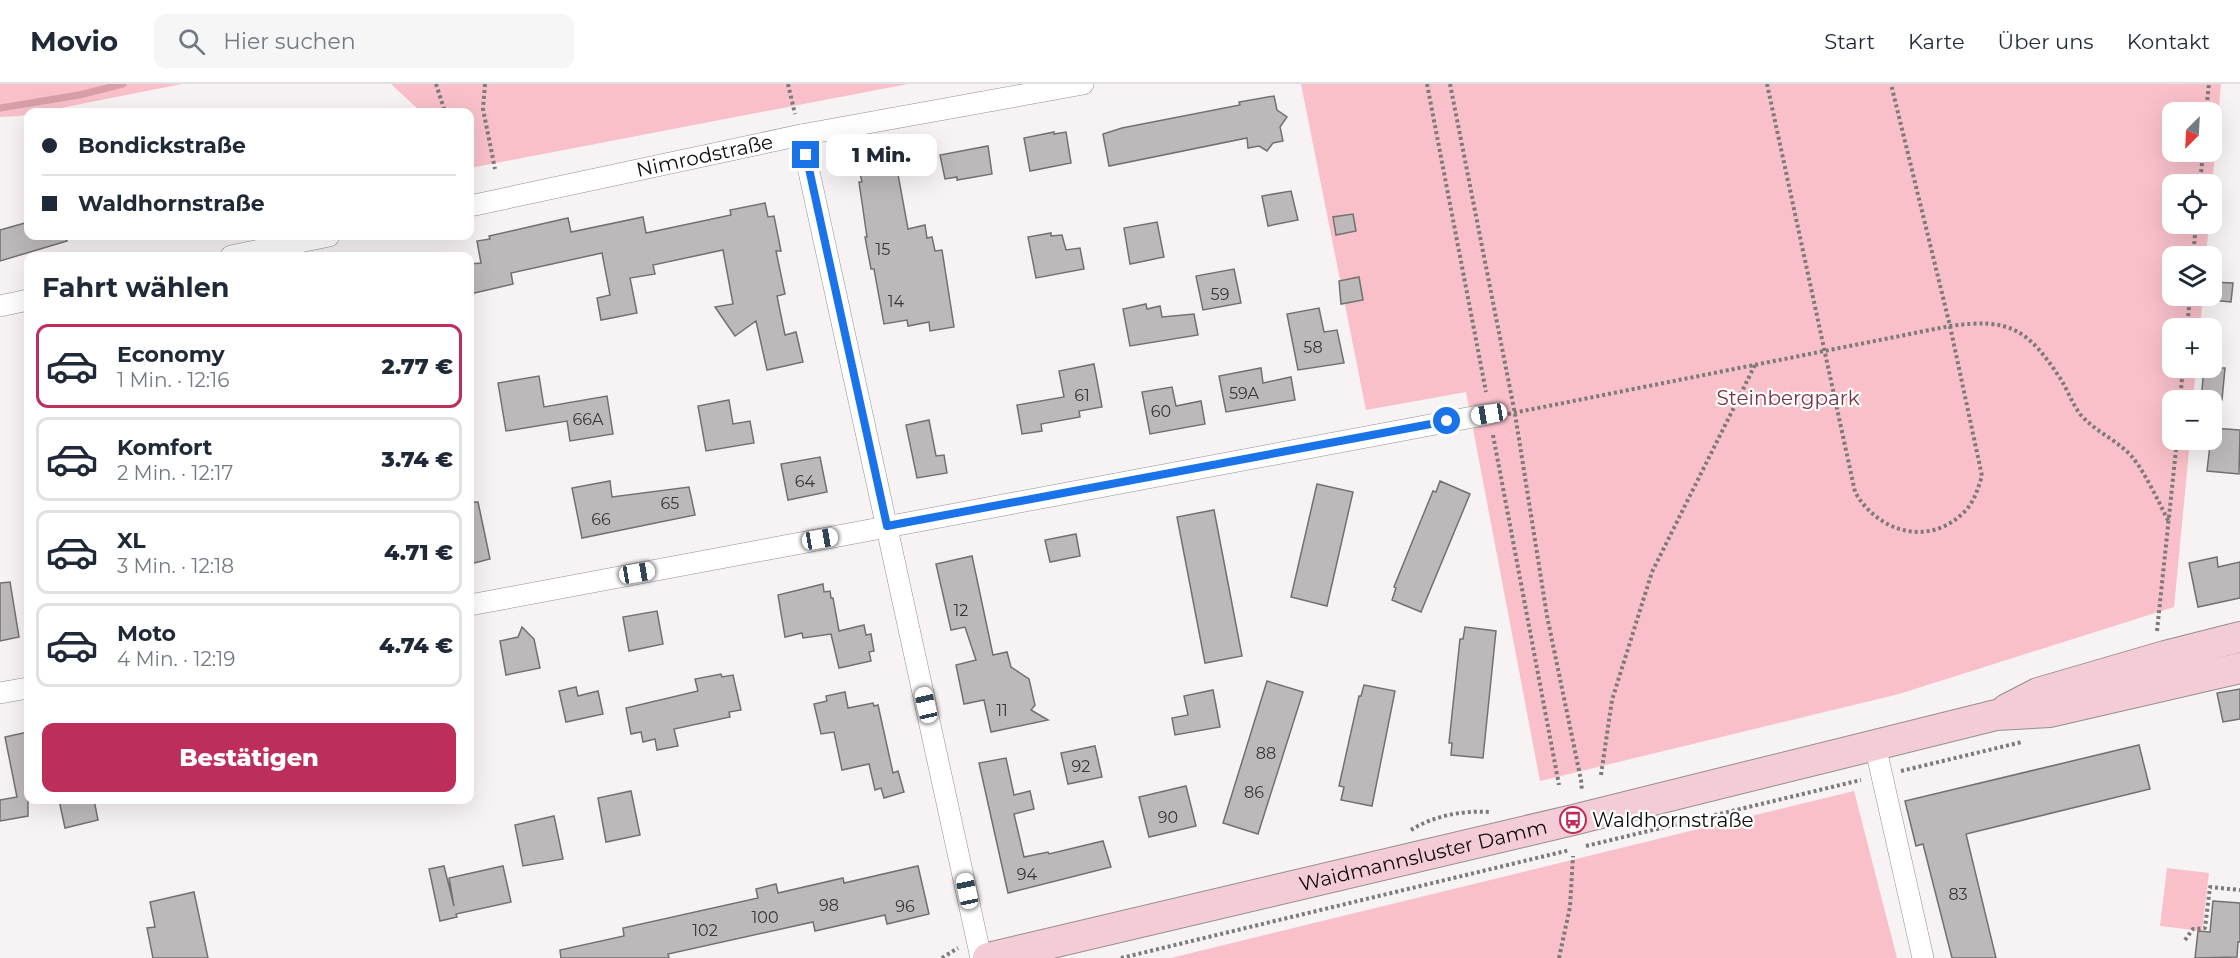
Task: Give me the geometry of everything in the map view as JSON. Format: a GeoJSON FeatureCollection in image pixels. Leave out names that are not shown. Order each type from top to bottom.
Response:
{"type":"FeatureCollection","features":[{"type":"Feature","properties":{"kind":"main road","name":"Waidmannsluster Damm"},"geometry":{"type":"LineString","coordinates":[[1996,715],[2038,693],[2240,637]]}},
{"type":"Feature","properties":{"kind":"main road","name":"Waidmannsluster Damm"},"geometry":{"type":"LineString","coordinates":[[988,958],[1573,820],[1996,715],[2050,712],[2240,668]]}},
{"type":"Feature","properties":{"kind":"street","name":"Nimrodstraße"},"geometry":{"type":"LineString","coordinates":[[474,205],[801,135],[1083,84]]}},
{"type":"Feature","properties":{"kind":"street"},"geometry":{"type":"LineString","coordinates":[[801,135],[981,958]]}},
{"type":"Feature","properties":{"kind":"street"},"geometry":{"type":"LineString","coordinates":[[251,252],[309,240]]}},
{"type":"Feature","properties":{"kind":"street"},"geometry":{"type":"LineString","coordinates":[[0,306],[24,301]]}},
{"type":"Feature","properties":{"kind":"street"},"geometry":{"type":"LineString","coordinates":[[474,604],[1489,414]]}},
{"type":"Feature","properties":{"kind":"street"},"geometry":{"type":"LineString","coordinates":[[0,693],[24,689]]}},
{"type":"Feature","properties":{"kind":"street"},"geometry":{"type":"LineString","coordinates":[[1875,745],[1923,958]]}},
{"type":"Feature","properties":{"kind":"path"},"geometry":{"type":"LineString","coordinates":[[436,84],[444,108]]}},
{"type":"Feature","properties":{"kind":"path"},"geometry":{"type":"LineString","coordinates":[[485,84],[483,109],[495,169]]}},
{"type":"Feature","properties":{"kind":"path"},"geometry":{"type":"LineString","coordinates":[[788,84],[801,135]]}},
{"type":"Feature","properties":{"kind":"path"},"geometry":{"type":"LineString","coordinates":[[1450,84],[1515,414],[1547,616],[1581,780]]}},
{"type":"Feature","properties":{"kind":"path"},"geometry":{"type":"LineString","coordinates":[[1767,84],[1855,492],[1871,514],[1884,524],[1900,530],[1919,532],[1939,528],[1954,521],[1966,510],[1977,494],[1982,476],[1950,326],[1891,84]]}},
{"type":"Feature","properties":{"kind":"path"},"geometry":{"type":"LineString","coordinates":[[2207,102],[2209,84]]}},
{"type":"Feature","properties":{"kind":"path"},"geometry":{"type":"LineString","coordinates":[[1489,414],[1515,414],[1950,326],[1975,322],[2005,325],[2025,335],[2060,378],[2081,414],[2133,458],[2169,522]]}},
{"type":"Feature","properties":{"kind":"path"},"geometry":{"type":"LineString","coordinates":[[1601,776],[1612,700],[1652,572],[1755,364]]}},
{"type":"Feature","properties":{"kind":"path"},"geometry":{"type":"LineString","coordinates":[[2157,631],[2176,450]]}},
{"type":"Feature","properties":{"kind":"path"},"geometry":{"type":"LineString","coordinates":[[1121,958],[2023,742]]}},
{"type":"Feature","properties":{"kind":"path"},"geometry":{"type":"LineString","coordinates":[[1559,958],[1570,907],[1573,856]]}},
{"type":"Feature","properties":{"kind":"path"},"geometry":{"type":"LineString","coordinates":[[2185,940],[2193,929],[2205,928],[2210,887],[2240,890]]}},
{"type":"Feature","properties":{"kind":"green space"},"geometry":{"type":"Polygon","coordinates":[[[0,84],[182,84],[60,108],[24,108],[24,115],[0,117],[0,84]]]}},
{"type":"Feature","properties":{"kind":"green space"},"geometry":{"type":"Polygon","coordinates":[[[391,84],[908,84],[474,167],[474,108],[417,108],[391,84]]]}},
{"type":"Feature","properties":{"kind":"green space","name":"Steinbergpark"},"geometry":{"type":"Polygon","coordinates":[[[1301,84],[2221,84],[2219,102],[2162,102],[2162,162],[2214,162],[2213,174],[2162,174],[2162,234],[2208,234],[2207,246],[2162,246],[2162,306],[2202,306],[2201,318],[2162,318],[2162,378],[2195,378],[2194,390],[2162,390],[2162,450],[2189,450],[2174,607],[1899,694],[1540,781],[1466,392],[1366,410],[1301,84]]]}},
{"type":"Feature","properties":{"kind":"green space"},"geometry":{"type":"Polygon","coordinates":[[[1854,791],[1897,958],[1171,958],[1854,791]]]}},
{"type":"Feature","properties":{"kind":"green space"},"geometry":{"type":"Polygon","coordinates":[[[2167,868],[2209,873],[2202,931],[2160,926],[2167,868]]]}},
{"type":"Feature","properties":{"kind":"building"},"geometry":{"type":"Polygon","coordinates":[[[1274,96],[1277,110],[1287,117],[1280,127],[1283,141],[1273,143],[1267,151],[1259,146],[1248,148],[1247,138],[1109,166],[1103,134],[1274,96]]]}},
{"type":"Feature","properties":{"kind":"building"},"geometry":{"type":"Polygon","coordinates":[[[1054,132],[1054,134],[1066,132],[1071,163],[1030,171],[1024,138],[1054,132]]]}},
{"type":"Feature","properties":{"kind":"building"},"geometry":{"type":"Polygon","coordinates":[[[988,146],[992,174],[957,180],[957,177],[945,179],[940,155],[988,146]]]}},
{"type":"Feature","properties":{"kind":"building"},"geometry":{"type":"Polygon","coordinates":[[[880,156],[886,159],[895,158],[908,229],[925,225],[927,238],[932,237],[935,251],[942,250],[954,327],[930,331],[929,322],[908,326],[907,320],[884,324],[874,269],[871,269],[865,237],[867,237],[859,182],[862,182],[858,165],[880,156]]]}},
{"type":"Feature","properties":{"kind":"building"},"geometry":{"type":"Polygon","coordinates":[[[1291,191],[1298,220],[1268,226],[1262,196],[1291,191]]]}},
{"type":"Feature","properties":{"kind":"building"},"geometry":{"type":"Polygon","coordinates":[[[765,203],[768,217],[774,216],[781,251],[776,251],[785,294],[777,296],[785,335],[796,332],[803,362],[767,370],[756,321],[735,336],[715,307],[733,304],[723,250],[653,265],[655,274],[630,278],[637,313],[601,320],[597,298],[610,295],[602,253],[511,273],[513,284],[474,293],[474,264],[481,263],[477,241],[490,239],[489,236],[568,218],[571,232],[643,217],[646,233],[731,215],[730,210],[765,203]]]}},
{"type":"Feature","properties":{"kind":"building"},"geometry":{"type":"Polygon","coordinates":[[[1353,214],[1356,231],[1336,235],[1333,217],[1353,214]]]}},
{"type":"Feature","properties":{"kind":"building"},"geometry":{"type":"Polygon","coordinates":[[[1157,222],[1164,257],[1130,264],[1124,228],[1157,222]]]}},
{"type":"Feature","properties":{"kind":"building"},"geometry":{"type":"Polygon","coordinates":[[[24,223],[24,240],[67,241],[0,261],[0,230],[24,223]]]}},
{"type":"Feature","properties":{"kind":"building"},"geometry":{"type":"Polygon","coordinates":[[[1051,233],[1051,236],[1062,235],[1066,250],[1080,248],[1084,269],[1036,278],[1028,237],[1051,233]]]}},
{"type":"Feature","properties":{"kind":"building"},"geometry":{"type":"Polygon","coordinates":[[[1234,269],[1241,303],[1203,310],[1196,276],[1234,269]]]}},
{"type":"Feature","properties":{"kind":"building"},"geometry":{"type":"Polygon","coordinates":[[[1359,277],[1363,300],[1341,304],[1339,281],[1359,277]]]}},
{"type":"Feature","properties":{"kind":"building"},"geometry":{"type":"Polygon","coordinates":[[[2222,282],[2233,283],[2231,302],[2222,301],[2222,282]]]}},
{"type":"Feature","properties":{"kind":"building"},"geometry":{"type":"Polygon","coordinates":[[[1146,304],[1147,309],[1160,306],[1162,317],[1194,314],[1198,335],[1130,346],[1123,309],[1146,304]]]}},
{"type":"Feature","properties":{"kind":"building"},"geometry":{"type":"Polygon","coordinates":[[[1319,308],[1324,332],[1337,330],[1344,363],[1298,370],[1287,314],[1319,308]]]}},
{"type":"Feature","properties":{"kind":"building"},"geometry":{"type":"Polygon","coordinates":[[[1094,364],[1102,407],[1079,411],[1080,417],[1041,424],[1042,431],[1022,434],[1017,405],[1064,397],[1059,371],[1094,364]]]}},
{"type":"Feature","properties":{"kind":"building"},"geometry":{"type":"Polygon","coordinates":[[[1261,368],[1263,383],[1291,377],[1295,400],[1226,412],[1219,376],[1261,368]]]}},
{"type":"Feature","properties":{"kind":"building"},"geometry":{"type":"Polygon","coordinates":[[[2222,368],[2225,368],[2222,400],[2222,390],[2202,390],[2203,378],[2222,378],[2222,368]]]}},
{"type":"Feature","properties":{"kind":"building"},"geometry":{"type":"Polygon","coordinates":[[[539,376],[544,407],[607,396],[613,434],[570,441],[567,421],[506,431],[498,383],[539,376]]]}},
{"type":"Feature","properties":{"kind":"building"},"geometry":{"type":"Polygon","coordinates":[[[1172,387],[1176,406],[1201,401],[1205,424],[1150,434],[1142,392],[1172,387]]]}},
{"type":"Feature","properties":{"kind":"building"},"geometry":{"type":"Polygon","coordinates":[[[729,400],[733,424],[750,421],[754,443],[706,451],[698,406],[729,400]]]}},
{"type":"Feature","properties":{"kind":"building"},"geometry":{"type":"Polygon","coordinates":[[[929,420],[936,456],[944,455],[947,473],[917,478],[906,425],[929,420]]]}},
{"type":"Feature","properties":{"kind":"building"},"geometry":{"type":"Polygon","coordinates":[[[2222,429],[2240,430],[2239,474],[2207,471],[2209,450],[2222,450],[2222,429]]]}},
{"type":"Feature","properties":{"kind":"building"},"geometry":{"type":"Polygon","coordinates":[[[820,457],[827,492],[788,500],[781,464],[820,457]]]}},
{"type":"Feature","properties":{"kind":"building"},"geometry":{"type":"Polygon","coordinates":[[[610,481],[612,497],[689,487],[695,515],[582,538],[572,488],[610,481]]]}},
{"type":"Feature","properties":{"kind":"building"},"geometry":{"type":"Polygon","coordinates":[[[1440,481],[1470,494],[1421,612],[1392,600],[1396,588],[1394,587],[1433,491],[1436,492],[1440,481]]]}},
{"type":"Feature","properties":{"kind":"building"},"geometry":{"type":"Polygon","coordinates":[[[1317,484],[1353,492],[1327,606],[1291,597],[1317,484]]]}},
{"type":"Feature","properties":{"kind":"building"},"geometry":{"type":"Polygon","coordinates":[[[474,502],[478,502],[490,559],[474,563],[474,502]]]}},
{"type":"Feature","properties":{"kind":"building"},"geometry":{"type":"Polygon","coordinates":[[[1214,510],[1242,656],[1205,663],[1177,517],[1214,510]]]}},
{"type":"Feature","properties":{"kind":"building"},"geometry":{"type":"Polygon","coordinates":[[[1076,534],[1080,556],[1050,562],[1045,540],[1076,534]]]}},
{"type":"Feature","properties":{"kind":"building"},"geometry":{"type":"Polygon","coordinates":[[[972,556],[993,655],[1007,652],[1011,667],[1029,679],[1035,705],[1031,710],[1048,720],[991,732],[984,700],[964,704],[956,665],[976,660],[965,627],[951,630],[936,564],[972,556]]]}},
{"type":"Feature","properties":{"kind":"building"},"geometry":{"type":"Polygon","coordinates":[[[2217,557],[2218,567],[2240,562],[2240,598],[2198,607],[2189,563],[2217,557]]]}},
{"type":"Feature","properties":{"kind":"building"},"geometry":{"type":"Polygon","coordinates":[[[10,582],[19,637],[0,641],[0,583],[10,582]]]}},
{"type":"Feature","properties":{"kind":"building"},"geometry":{"type":"Polygon","coordinates":[[[823,584],[824,592],[830,591],[831,598],[833,598],[839,631],[864,625],[866,635],[871,634],[874,651],[869,652],[871,661],[839,668],[831,634],[803,638],[802,633],[785,637],[778,595],[823,584]]]}},
{"type":"Feature","properties":{"kind":"building"},"geometry":{"type":"Polygon","coordinates":[[[657,611],[663,644],[629,651],[623,617],[657,611]]]}},
{"type":"Feature","properties":{"kind":"building"},"geometry":{"type":"Polygon","coordinates":[[[522,627],[534,639],[540,668],[506,675],[500,641],[518,637],[522,627]]]}},
{"type":"Feature","properties":{"kind":"building"},"geometry":{"type":"Polygon","coordinates":[[[1465,627],[1496,631],[1483,758],[1451,755],[1452,743],[1449,743],[1460,639],[1463,639],[1465,627]]]}},
{"type":"Feature","properties":{"kind":"building"},"geometry":{"type":"Polygon","coordinates":[[[721,674],[722,677],[733,675],[741,710],[729,712],[730,717],[674,729],[678,746],[657,750],[655,739],[643,742],[641,732],[631,734],[626,708],[698,691],[695,679],[721,674]]]}},
{"type":"Feature","properties":{"kind":"building"},"geometry":{"type":"Polygon","coordinates":[[[1267,681],[1303,692],[1258,834],[1223,823],[1267,681]]]}},
{"type":"Feature","properties":{"kind":"building"},"geometry":{"type":"Polygon","coordinates":[[[1364,685],[1395,691],[1372,806],[1341,800],[1344,787],[1339,786],[1359,696],[1361,696],[1364,685]]]}},
{"type":"Feature","properties":{"kind":"building"},"geometry":{"type":"Polygon","coordinates":[[[576,687],[578,696],[598,691],[603,714],[566,722],[559,691],[576,687]]]}},
{"type":"Feature","properties":{"kind":"building"},"geometry":{"type":"Polygon","coordinates":[[[2240,689],[2240,719],[2223,722],[2217,693],[2240,689]]]}},
{"type":"Feature","properties":{"kind":"building"},"geometry":{"type":"Polygon","coordinates":[[[1213,690],[1220,727],[1175,735],[1172,718],[1188,715],[1184,696],[1213,690]]]}},
{"type":"Feature","properties":{"kind":"building"},"geometry":{"type":"Polygon","coordinates":[[[845,692],[848,708],[873,703],[874,706],[878,705],[893,773],[898,771],[904,792],[884,798],[881,788],[875,790],[869,764],[842,770],[834,732],[821,734],[814,704],[827,701],[826,696],[845,692]]]}},
{"type":"Feature","properties":{"kind":"building"},"geometry":{"type":"Polygon","coordinates":[[[24,733],[24,804],[28,804],[28,816],[0,821],[0,800],[17,797],[5,737],[24,733]]]}},
{"type":"Feature","properties":{"kind":"building"},"geometry":{"type":"Polygon","coordinates":[[[2139,745],[2150,789],[1966,834],[1996,958],[1952,958],[1923,844],[1916,846],[1905,801],[2139,745]]]}},
{"type":"Feature","properties":{"kind":"building"},"geometry":{"type":"Polygon","coordinates":[[[1095,746],[1102,777],[1068,784],[1061,753],[1095,746]]]}},
{"type":"Feature","properties":{"kind":"building"},"geometry":{"type":"Polygon","coordinates":[[[1006,758],[1014,795],[1030,791],[1034,809],[1014,814],[1024,857],[1048,852],[1049,854],[1103,841],[1111,867],[1008,893],[979,763],[1006,758]]]}},
{"type":"Feature","properties":{"kind":"building"},"geometry":{"type":"Polygon","coordinates":[[[1186,786],[1196,826],[1149,837],[1139,797],[1186,786]]]}},
{"type":"Feature","properties":{"kind":"building"},"geometry":{"type":"Polygon","coordinates":[[[631,791],[640,835],[606,842],[598,798],[631,791]]]}},
{"type":"Feature","properties":{"kind":"building"},"geometry":{"type":"Polygon","coordinates":[[[60,804],[95,804],[98,820],[65,828],[60,804]]]}},
{"type":"Feature","properties":{"kind":"building"},"geometry":{"type":"Polygon","coordinates":[[[554,816],[563,859],[523,866],[515,825],[554,816]]]}},
{"type":"Feature","properties":{"kind":"building"},"geometry":{"type":"Polygon","coordinates":[[[444,866],[454,906],[449,878],[503,866],[511,902],[456,914],[457,917],[440,921],[429,869],[444,866]]]}},
{"type":"Feature","properties":{"kind":"building"},"geometry":{"type":"Polygon","coordinates":[[[918,866],[929,914],[887,924],[885,915],[815,931],[813,922],[668,954],[669,958],[561,958],[560,950],[624,936],[623,928],[758,898],[756,889],[776,884],[778,893],[843,878],[844,883],[918,866]]]}},
{"type":"Feature","properties":{"kind":"building"},"geometry":{"type":"Polygon","coordinates":[[[194,892],[208,958],[153,958],[147,928],[155,927],[150,902],[194,892]]]}},
{"type":"Feature","properties":{"kind":"building"},"geometry":{"type":"Polygon","coordinates":[[[2213,901],[2240,903],[2240,942],[2238,942],[2237,957],[2195,958],[2198,931],[2210,932],[2213,901]]]}},
{"type":"Feature","properties":{"kind":"waterway"},"geometry":{"type":"LineString","coordinates":[[0,108],[79,95],[123,84]]}},
{"type":"Feature","properties":{"kind":"place","name":"Waldhornstraße"},"geometry":{"type":"Point","coordinates":[1573,820]}},
{"type":"Feature","properties":{"kind":"route"},"geometry":{"type":"LineString","coordinates":[[806,155],[887,526],[1447,421]]}}]}
